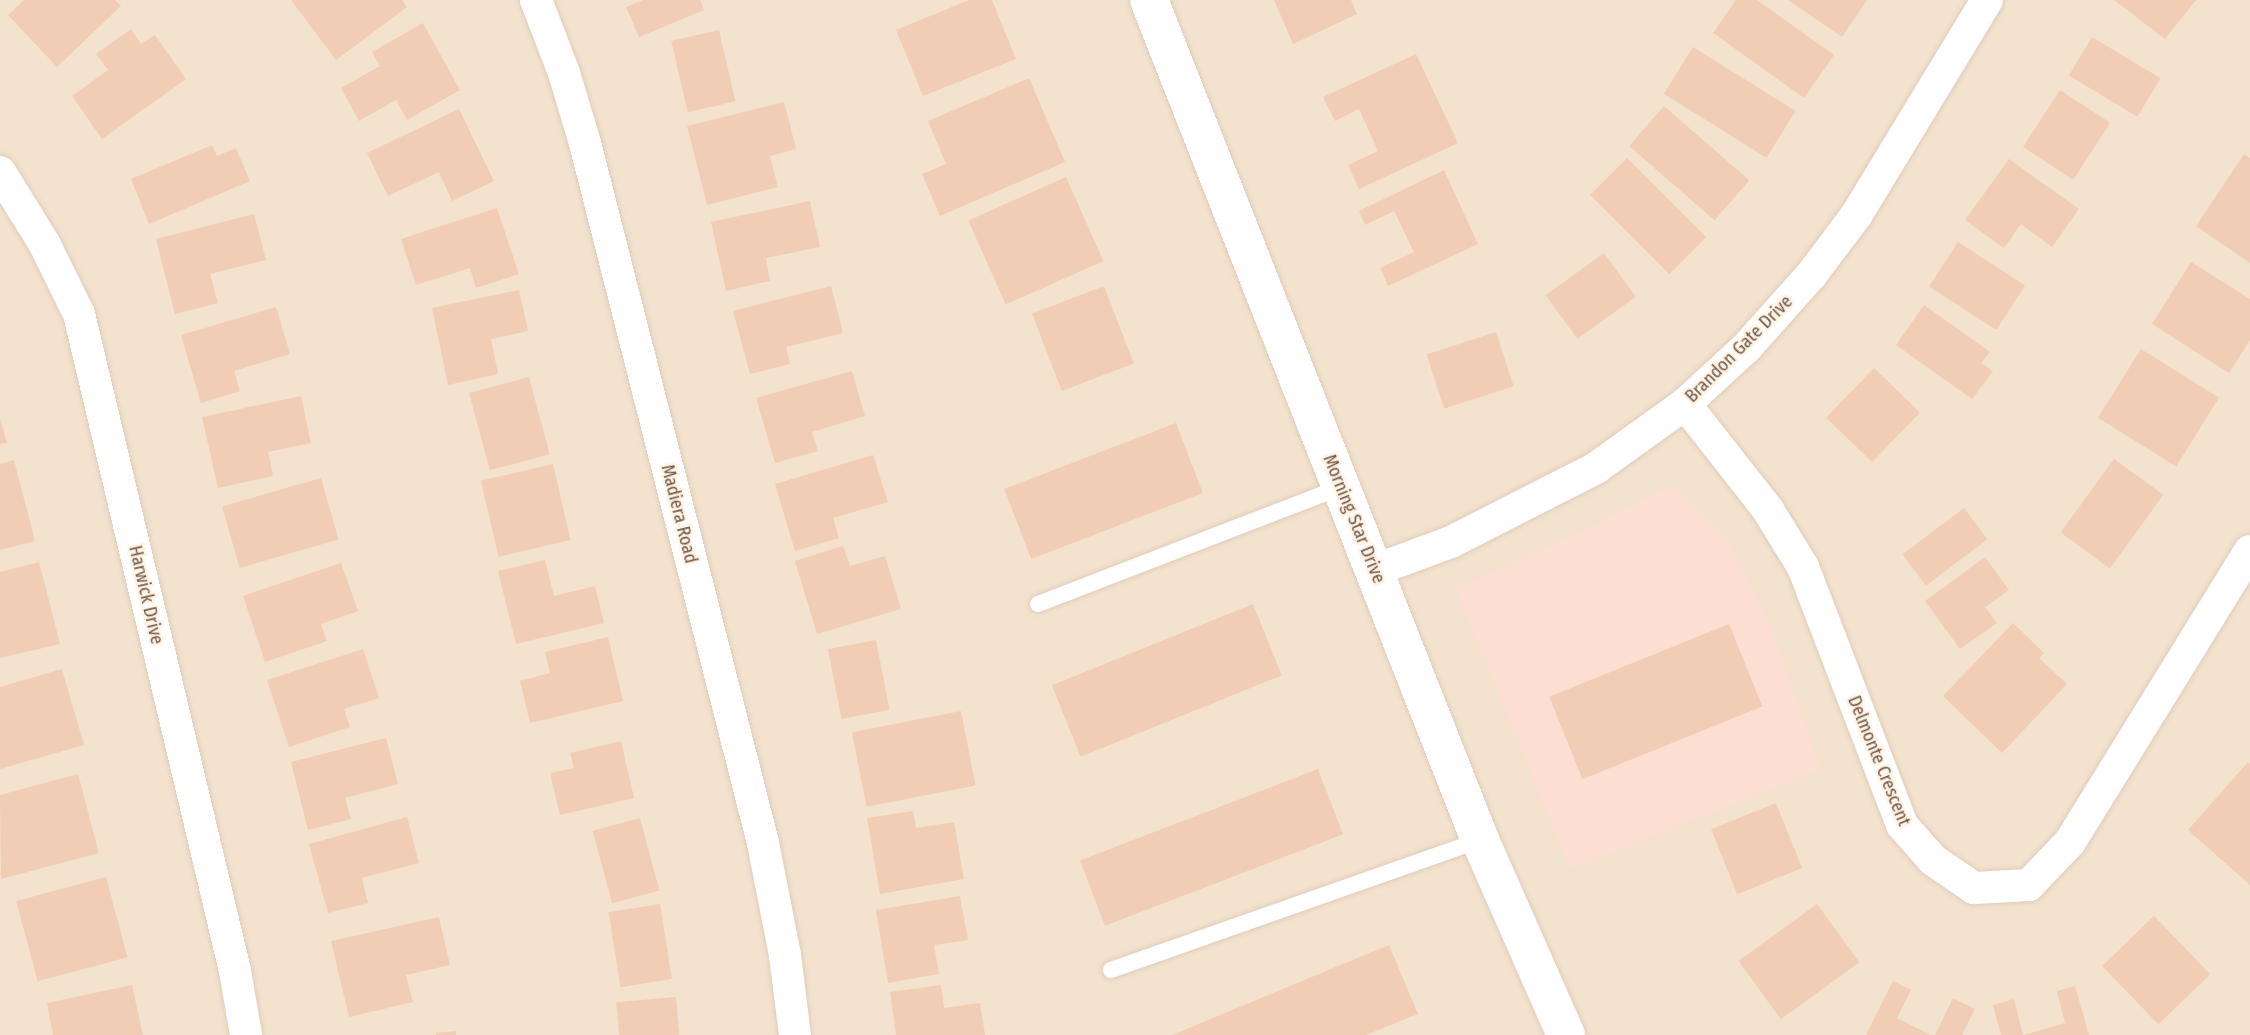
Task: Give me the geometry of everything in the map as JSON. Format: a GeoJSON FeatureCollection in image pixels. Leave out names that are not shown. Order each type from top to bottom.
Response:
{"type":"FeatureCollection","features":[{"type":"Feature","properties":{"kind":"street","name":"Madiera Road"},"geometry":{"type":"LineString","coordinates":[[536,0],[564,73],[585,143],[763,843],[785,955],[795,1035]]}},
{"type":"Feature","properties":{"kind":"street","name":"Morning Star Drive"},"geometry":{"type":"LineString","coordinates":[[1149,0],[1480,839],[1566,1035]]}},
{"type":"Feature","properties":{"kind":"street","name":"Brandon Gate Drive"},"geometry":{"type":"LineString","coordinates":[[1375,570],[1451,542],[1586,473],[1685,404],[1746,348],[1820,264],[1857,214],[1987,0]]}},
{"type":"Feature","properties":{"kind":"street","name":"Harwick Drive"},"geometry":{"type":"LineString","coordinates":[[0,172],[45,245],[79,314],[235,971],[246,1035]]}},
{"type":"Feature","properties":{"kind":"street","name":"Delmonte Crescent"},"geometry":{"type":"LineString","coordinates":[[1685,404],[1768,510],[1803,567],[1902,825],[1933,860],[1975,888],[2029,885],[2070,842],[2250,551]]}},
{"type":"Feature","properties":{"kind":"lane"},"geometry":{"type":"LineString","coordinates":[[1038,604],[1341,487]]}},
{"type":"Feature","properties":{"kind":"lane"},"geometry":{"type":"LineString","coordinates":[[1111,970],[1480,839]]}},
{"type":"Feature","properties":{"kind":"shaded area"},"geometry":{"type":"Polygon","coordinates":[[[0,0],[2250,0],[2250,1035],[0,1035],[0,0]]]}},
{"type":"Feature","properties":{"kind":"shaded area"},"geometry":{"type":"Polygon","coordinates":[[[1671,485],[1729,543],[1768,620],[1821,769],[1570,869],[1456,589],[1585,530],[1671,485]]]}},
{"type":"Feature","properties":{"kind":"building"},"geometry":{"type":"Polygon","coordinates":[[[24,0],[115,0],[121,6],[57,67],[8,15],[24,0]]]}},
{"type":"Feature","properties":{"kind":"building"},"geometry":{"type":"Polygon","coordinates":[[[291,0],[402,0],[407,7],[336,60],[291,0]]]}},
{"type":"Feature","properties":{"kind":"building"},"geometry":{"type":"Polygon","coordinates":[[[643,0],[700,0],[704,10],[639,37],[626,7],[643,0]]]}},
{"type":"Feature","properties":{"kind":"building"},"geometry":{"type":"Polygon","coordinates":[[[969,0],[992,0],[1016,59],[923,96],[896,30],[969,0]]]}},
{"type":"Feature","properties":{"kind":"building"},"geometry":{"type":"Polygon","coordinates":[[[1274,0],[1351,0],[1357,14],[1293,44],[1274,0]]]}},
{"type":"Feature","properties":{"kind":"building"},"geometry":{"type":"Polygon","coordinates":[[[1736,0],[1757,0],[1834,55],[1804,98],[1713,33],[1736,0]]]}},
{"type":"Feature","properties":{"kind":"building"},"geometry":{"type":"Polygon","coordinates":[[[1788,0],[1867,0],[1842,37],[1788,0]]]}},
{"type":"Feature","properties":{"kind":"building"},"geometry":{"type":"Polygon","coordinates":[[[2114,0],[2196,0],[2165,39],[2114,0]]]}},
{"type":"Feature","properties":{"kind":"building"},"geometry":{"type":"Polygon","coordinates":[[[423,23],[460,90],[407,120],[396,100],[359,121],[341,88],[380,66],[372,52],[423,23]]]}},
{"type":"Feature","properties":{"kind":"building"},"geometry":{"type":"Polygon","coordinates":[[[131,29],[141,44],[155,35],[186,79],[102,139],[72,96],[108,70],[96,54],[131,29]]]}},
{"type":"Feature","properties":{"kind":"building"},"geometry":{"type":"Polygon","coordinates":[[[719,30],[735,101],[688,112],[671,41],[719,30]]]}},
{"type":"Feature","properties":{"kind":"building"},"geometry":{"type":"Polygon","coordinates":[[[2092,37],[2161,78],[2137,117],[2069,76],[2092,37]]]}},
{"type":"Feature","properties":{"kind":"building"},"geometry":{"type":"Polygon","coordinates":[[[1693,47],[1796,111],[1766,158],[1664,94],[1693,47]]]}},
{"type":"Feature","properties":{"kind":"building"},"geometry":{"type":"Polygon","coordinates":[[[1416,54],[1458,143],[1359,189],[1348,165],[1378,151],[1359,109],[1335,121],[1323,97],[1416,54]]]}},
{"type":"Feature","properties":{"kind":"building"},"geometry":{"type":"Polygon","coordinates":[[[1029,78],[1065,162],[940,216],[922,174],[946,164],[928,121],[1029,78]]]}},
{"type":"Feature","properties":{"kind":"building"},"geometry":{"type":"Polygon","coordinates":[[[2060,90],[2110,123],[2073,180],[2023,147],[2060,90]]]}},
{"type":"Feature","properties":{"kind":"building"},"geometry":{"type":"Polygon","coordinates":[[[784,102],[796,149],[770,156],[778,187],[707,205],[687,126],[784,102]]]}},
{"type":"Feature","properties":{"kind":"building"},"geometry":{"type":"Polygon","coordinates":[[[1664,106],[1749,180],[1715,220],[1629,146],[1664,106]]]}},
{"type":"Feature","properties":{"kind":"building"},"geometry":{"type":"Polygon","coordinates":[[[459,109],[494,181],[452,201],[439,172],[388,196],[367,153],[459,109]]]}},
{"type":"Feature","properties":{"kind":"building"},"geometry":{"type":"Polygon","coordinates":[[[212,145],[217,156],[236,148],[250,181],[149,224],[131,179],[212,145]]]}},
{"type":"Feature","properties":{"kind":"building"},"geometry":{"type":"Polygon","coordinates":[[[2244,154],[2250,158],[2250,263],[2196,226],[2244,154]]]}},
{"type":"Feature","properties":{"kind":"building"},"geometry":{"type":"Polygon","coordinates":[[[1627,158],[1706,237],[1669,274],[1590,195],[1627,158]]]}},
{"type":"Feature","properties":{"kind":"building"},"geometry":{"type":"Polygon","coordinates":[[[2009,159],[2079,209],[2052,247],[2021,224],[2004,248],[1965,220],[2009,159]]]}},
{"type":"Feature","properties":{"kind":"building"},"geometry":{"type":"Polygon","coordinates":[[[1444,170],[1478,244],[1388,286],[1380,268],[1414,252],[1394,211],[1365,225],[1359,211],[1444,170]]]}},
{"type":"Feature","properties":{"kind":"building"},"geometry":{"type":"Polygon","coordinates":[[[1066,177],[1103,261],[1006,305],[968,221],[1066,177]]]}},
{"type":"Feature","properties":{"kind":"building"},"geometry":{"type":"Polygon","coordinates":[[[810,201],[820,247],[766,258],[770,281],[726,291],[711,222],[810,201]]]}},
{"type":"Feature","properties":{"kind":"building"},"geometry":{"type":"Polygon","coordinates":[[[497,208],[519,274],[476,288],[470,268],[416,285],[401,239],[497,208]]]}},
{"type":"Feature","properties":{"kind":"building"},"geometry":{"type":"Polygon","coordinates":[[[254,214],[266,260],[210,274],[218,303],[175,314],[156,239],[254,214]]]}},
{"type":"Feature","properties":{"kind":"building"},"geometry":{"type":"Polygon","coordinates":[[[1958,242],[2025,286],[1996,330],[1929,286],[1958,242]]]}},
{"type":"Feature","properties":{"kind":"building"},"geometry":{"type":"Polygon","coordinates":[[[1604,253],[1636,297],[1577,339],[1546,295],[1604,253]]]}},
{"type":"Feature","properties":{"kind":"building"},"geometry":{"type":"Polygon","coordinates":[[[2191,262],[2250,299],[2250,340],[2229,373],[2152,324],[2191,262]]]}},
{"type":"Feature","properties":{"kind":"building"},"geometry":{"type":"Polygon","coordinates":[[[831,286],[843,333],[786,347],[790,364],[750,374],[733,311],[831,286]]]}},
{"type":"Feature","properties":{"kind":"building"},"geometry":{"type":"Polygon","coordinates":[[[1104,286],[1134,363],[1062,391],[1032,314],[1104,286]]]}},
{"type":"Feature","properties":{"kind":"building"},"geometry":{"type":"Polygon","coordinates":[[[519,290],[528,331],[491,339],[498,374],[448,385],[432,308],[519,290]]]}},
{"type":"Feature","properties":{"kind":"building"},"geometry":{"type":"Polygon","coordinates":[[[1924,305],[1990,352],[1981,363],[1993,371],[1972,399],[1896,345],[1924,305]]]}},
{"type":"Feature","properties":{"kind":"building"},"geometry":{"type":"Polygon","coordinates":[[[276,307],[290,354],[234,371],[240,391],[201,403],[181,335],[276,307]]]}},
{"type":"Feature","properties":{"kind":"building"},"geometry":{"type":"Polygon","coordinates":[[[1496,332],[1514,386],[1444,409],[1427,355],[1496,332]]]}},
{"type":"Feature","properties":{"kind":"building"},"geometry":{"type":"Polygon","coordinates":[[[2141,349],[2219,398],[2176,466],[2098,418],[2141,349]]]}},
{"type":"Feature","properties":{"kind":"building"},"geometry":{"type":"Polygon","coordinates":[[[1874,368],[1920,412],[1872,462],[1826,418],[1874,368]]]}},
{"type":"Feature","properties":{"kind":"building"},"geometry":{"type":"Polygon","coordinates":[[[852,371],[865,416],[812,432],[818,451],[775,463],[756,398],[852,371]]]}},
{"type":"Feature","properties":{"kind":"building"},"geometry":{"type":"Polygon","coordinates":[[[529,377],[550,454],[490,470],[469,393],[529,377]]]}},
{"type":"Feature","properties":{"kind":"building"},"geometry":{"type":"Polygon","coordinates":[[[301,396],[311,443],[268,452],[273,476],[218,488],[202,417],[301,396]]]}},
{"type":"Feature","properties":{"kind":"building"},"geometry":{"type":"Polygon","coordinates":[[[0,419],[7,443],[0,444],[0,419]]]}},
{"type":"Feature","properties":{"kind":"building"},"geometry":{"type":"Polygon","coordinates":[[[1176,423],[1203,493],[1031,559],[1004,489],[1176,423]]]}},
{"type":"Feature","properties":{"kind":"building"},"geometry":{"type":"Polygon","coordinates":[[[873,455],[888,502],[833,518],[839,538],[795,551],[775,484],[873,455]]]}},
{"type":"Feature","properties":{"kind":"building"},"geometry":{"type":"Polygon","coordinates":[[[2114,459],[2163,495],[2110,568],[2061,533],[2114,459]]]}},
{"type":"Feature","properties":{"kind":"building"},"geometry":{"type":"Polygon","coordinates":[[[14,460],[35,541],[0,550],[0,464],[14,460]]]}},
{"type":"Feature","properties":{"kind":"building"},"geometry":{"type":"Polygon","coordinates":[[[553,464],[571,540],[498,557],[481,481],[553,464]]]}},
{"type":"Feature","properties":{"kind":"building"},"geometry":{"type":"Polygon","coordinates":[[[321,478],[339,540],[240,568],[222,506],[321,478]]]}},
{"type":"Feature","properties":{"kind":"building"},"geometry":{"type":"Polygon","coordinates":[[[1964,508],[1987,539],[1926,585],[1903,554],[1964,508]]]}},
{"type":"Feature","properties":{"kind":"building"},"geometry":{"type":"Polygon","coordinates":[[[843,546],[850,566],[885,556],[901,609],[817,634],[795,561],[843,546]]]}},
{"type":"Feature","properties":{"kind":"building"},"geometry":{"type":"Polygon","coordinates":[[[1985,557],[2009,590],[1985,607],[1997,623],[1960,649],[1925,601],[1985,557]]]}},
{"type":"Feature","properties":{"kind":"building"},"geometry":{"type":"Polygon","coordinates":[[[545,560],[554,596],[595,586],[604,623],[516,644],[498,571],[545,560]]]}},
{"type":"Feature","properties":{"kind":"building"},"geometry":{"type":"Polygon","coordinates":[[[39,562],[60,644],[0,658],[0,572],[39,562]]]}},
{"type":"Feature","properties":{"kind":"building"},"geometry":{"type":"Polygon","coordinates":[[[341,563],[358,611],[321,624],[327,641],[265,662],[243,596],[341,563]]]}},
{"type":"Feature","properties":{"kind":"building"},"geometry":{"type":"Polygon","coordinates":[[[1253,604],[1282,675],[1081,757],[1052,685],[1253,604]]]}},
{"type":"Feature","properties":{"kind":"building"},"geometry":{"type":"Polygon","coordinates":[[[2013,623],[2044,653],[2039,658],[2067,684],[2002,753],[1943,696],[2013,623]]]}},
{"type":"Feature","properties":{"kind":"building"},"geometry":{"type":"Polygon","coordinates":[[[1729,624],[1762,707],[1582,779],[1549,697],[1729,624]]]}},
{"type":"Feature","properties":{"kind":"building"},"geometry":{"type":"Polygon","coordinates":[[[608,637],[623,701],[530,723],[520,681],[550,673],[545,652],[608,637]]]}},
{"type":"Feature","properties":{"kind":"building"},"geometry":{"type":"Polygon","coordinates":[[[876,640],[890,710],[841,719],[828,649],[876,640]]]}},
{"type":"Feature","properties":{"kind":"building"},"geometry":{"type":"Polygon","coordinates":[[[363,649],[379,698],[344,709],[350,727],[289,747],[267,680],[363,649]]]}},
{"type":"Feature","properties":{"kind":"building"},"geometry":{"type":"Polygon","coordinates":[[[62,669],[84,745],[0,769],[0,687],[62,669]]]}},
{"type":"Feature","properties":{"kind":"building"},"geometry":{"type":"Polygon","coordinates":[[[961,711],[976,786],[867,807],[852,732],[961,711]]]}},
{"type":"Feature","properties":{"kind":"building"},"geometry":{"type":"Polygon","coordinates":[[[386,738],[398,784],[345,798],[351,819],[308,830],[291,762],[386,738]]]}},
{"type":"Feature","properties":{"kind":"building"},"geometry":{"type":"Polygon","coordinates":[[[621,741],[634,798],[560,815],[550,773],[574,768],[570,753],[621,741]]]}},
{"type":"Feature","properties":{"kind":"building"},"geometry":{"type":"Polygon","coordinates":[[[2248,762],[2250,764],[2250,885],[2188,830],[2248,762]]]}},
{"type":"Feature","properties":{"kind":"building"},"geometry":{"type":"Polygon","coordinates":[[[1318,769],[1343,834],[1105,926],[1080,860],[1318,769]]]}},
{"type":"Feature","properties":{"kind":"building"},"geometry":{"type":"Polygon","coordinates":[[[78,774],[99,853],[1,879],[0,795],[78,774]]]}},
{"type":"Feature","properties":{"kind":"building"},"geometry":{"type":"Polygon","coordinates":[[[1776,803],[1802,868],[1737,894],[1711,829],[1776,803]]]}},
{"type":"Feature","properties":{"kind":"building"},"geometry":{"type":"Polygon","coordinates":[[[913,811],[916,828],[954,822],[964,879],[880,894],[867,818],[913,811]]]}},
{"type":"Feature","properties":{"kind":"building"},"geometry":{"type":"Polygon","coordinates":[[[407,817],[419,863],[362,878],[368,903],[328,913],[309,844],[407,817]]]}},
{"type":"Feature","properties":{"kind":"building"},"geometry":{"type":"Polygon","coordinates":[[[640,818],[659,890],[612,903],[593,831],[640,818]]]}},
{"type":"Feature","properties":{"kind":"building"},"geometry":{"type":"Polygon","coordinates":[[[106,877],[127,957],[38,981],[16,901],[106,877]]]}},
{"type":"Feature","properties":{"kind":"building"},"geometry":{"type":"Polygon","coordinates":[[[960,896],[968,940],[934,945],[939,974],[888,983],[876,910],[960,896]]]}},
{"type":"Feature","properties":{"kind":"building"},"geometry":{"type":"Polygon","coordinates":[[[660,904],[672,979],[621,987],[609,912],[660,904]]]}},
{"type":"Feature","properties":{"kind":"building"},"geometry":{"type":"Polygon","coordinates":[[[1817,904],[1859,962],[1781,1019],[1739,961],[1817,904]]]}},
{"type":"Feature","properties":{"kind":"building"},"geometry":{"type":"Polygon","coordinates":[[[2154,916],[2210,974],[2158,1024],[2102,966],[2154,916]]]}},
{"type":"Feature","properties":{"kind":"building"},"geometry":{"type":"Polygon","coordinates":[[[439,917],[450,965],[406,975],[413,1002],[349,1017],[331,941],[439,917]]]}},
{"type":"Feature","properties":{"kind":"building"},"geometry":{"type":"Polygon","coordinates":[[[1389,945],[1418,1014],[1366,1035],[1172,1035],[1389,945]]]}},
{"type":"Feature","properties":{"kind":"building"},"geometry":{"type":"Polygon","coordinates":[[[1893,981],[1911,990],[1897,1018],[1931,1035],[1866,1035],[1893,981]]]}},
{"type":"Feature","properties":{"kind":"building"},"geometry":{"type":"Polygon","coordinates":[[[132,985],[143,1035],[53,1035],[47,1003],[132,985]]]}},
{"type":"Feature","properties":{"kind":"building"},"geometry":{"type":"Polygon","coordinates":[[[941,985],[944,1008],[980,1003],[985,1035],[896,1035],[890,992],[941,985]]]}},
{"type":"Feature","properties":{"kind":"building"},"geometry":{"type":"Polygon","coordinates":[[[2075,986],[2089,1035],[2024,1035],[2065,1023],[2057,991],[2075,986]]]}},
{"type":"Feature","properties":{"kind":"building"},"geometry":{"type":"Polygon","coordinates":[[[676,997],[679,1035],[619,1035],[616,1002],[676,997]]]}},
{"type":"Feature","properties":{"kind":"building"},"geometry":{"type":"Polygon","coordinates":[[[1953,998],[1975,1009],[1962,1035],[1935,1035],[1953,998]]]}},
{"type":"Feature","properties":{"kind":"building"},"geometry":{"type":"Polygon","coordinates":[[[2014,999],[2023,1035],[2001,1035],[1993,1005],[2014,999]]]}},
{"type":"Feature","properties":{"kind":"building"},"geometry":{"type":"Polygon","coordinates":[[[456,1031],[456,1035],[436,1035],[436,1033],[456,1031]]]}}]}
